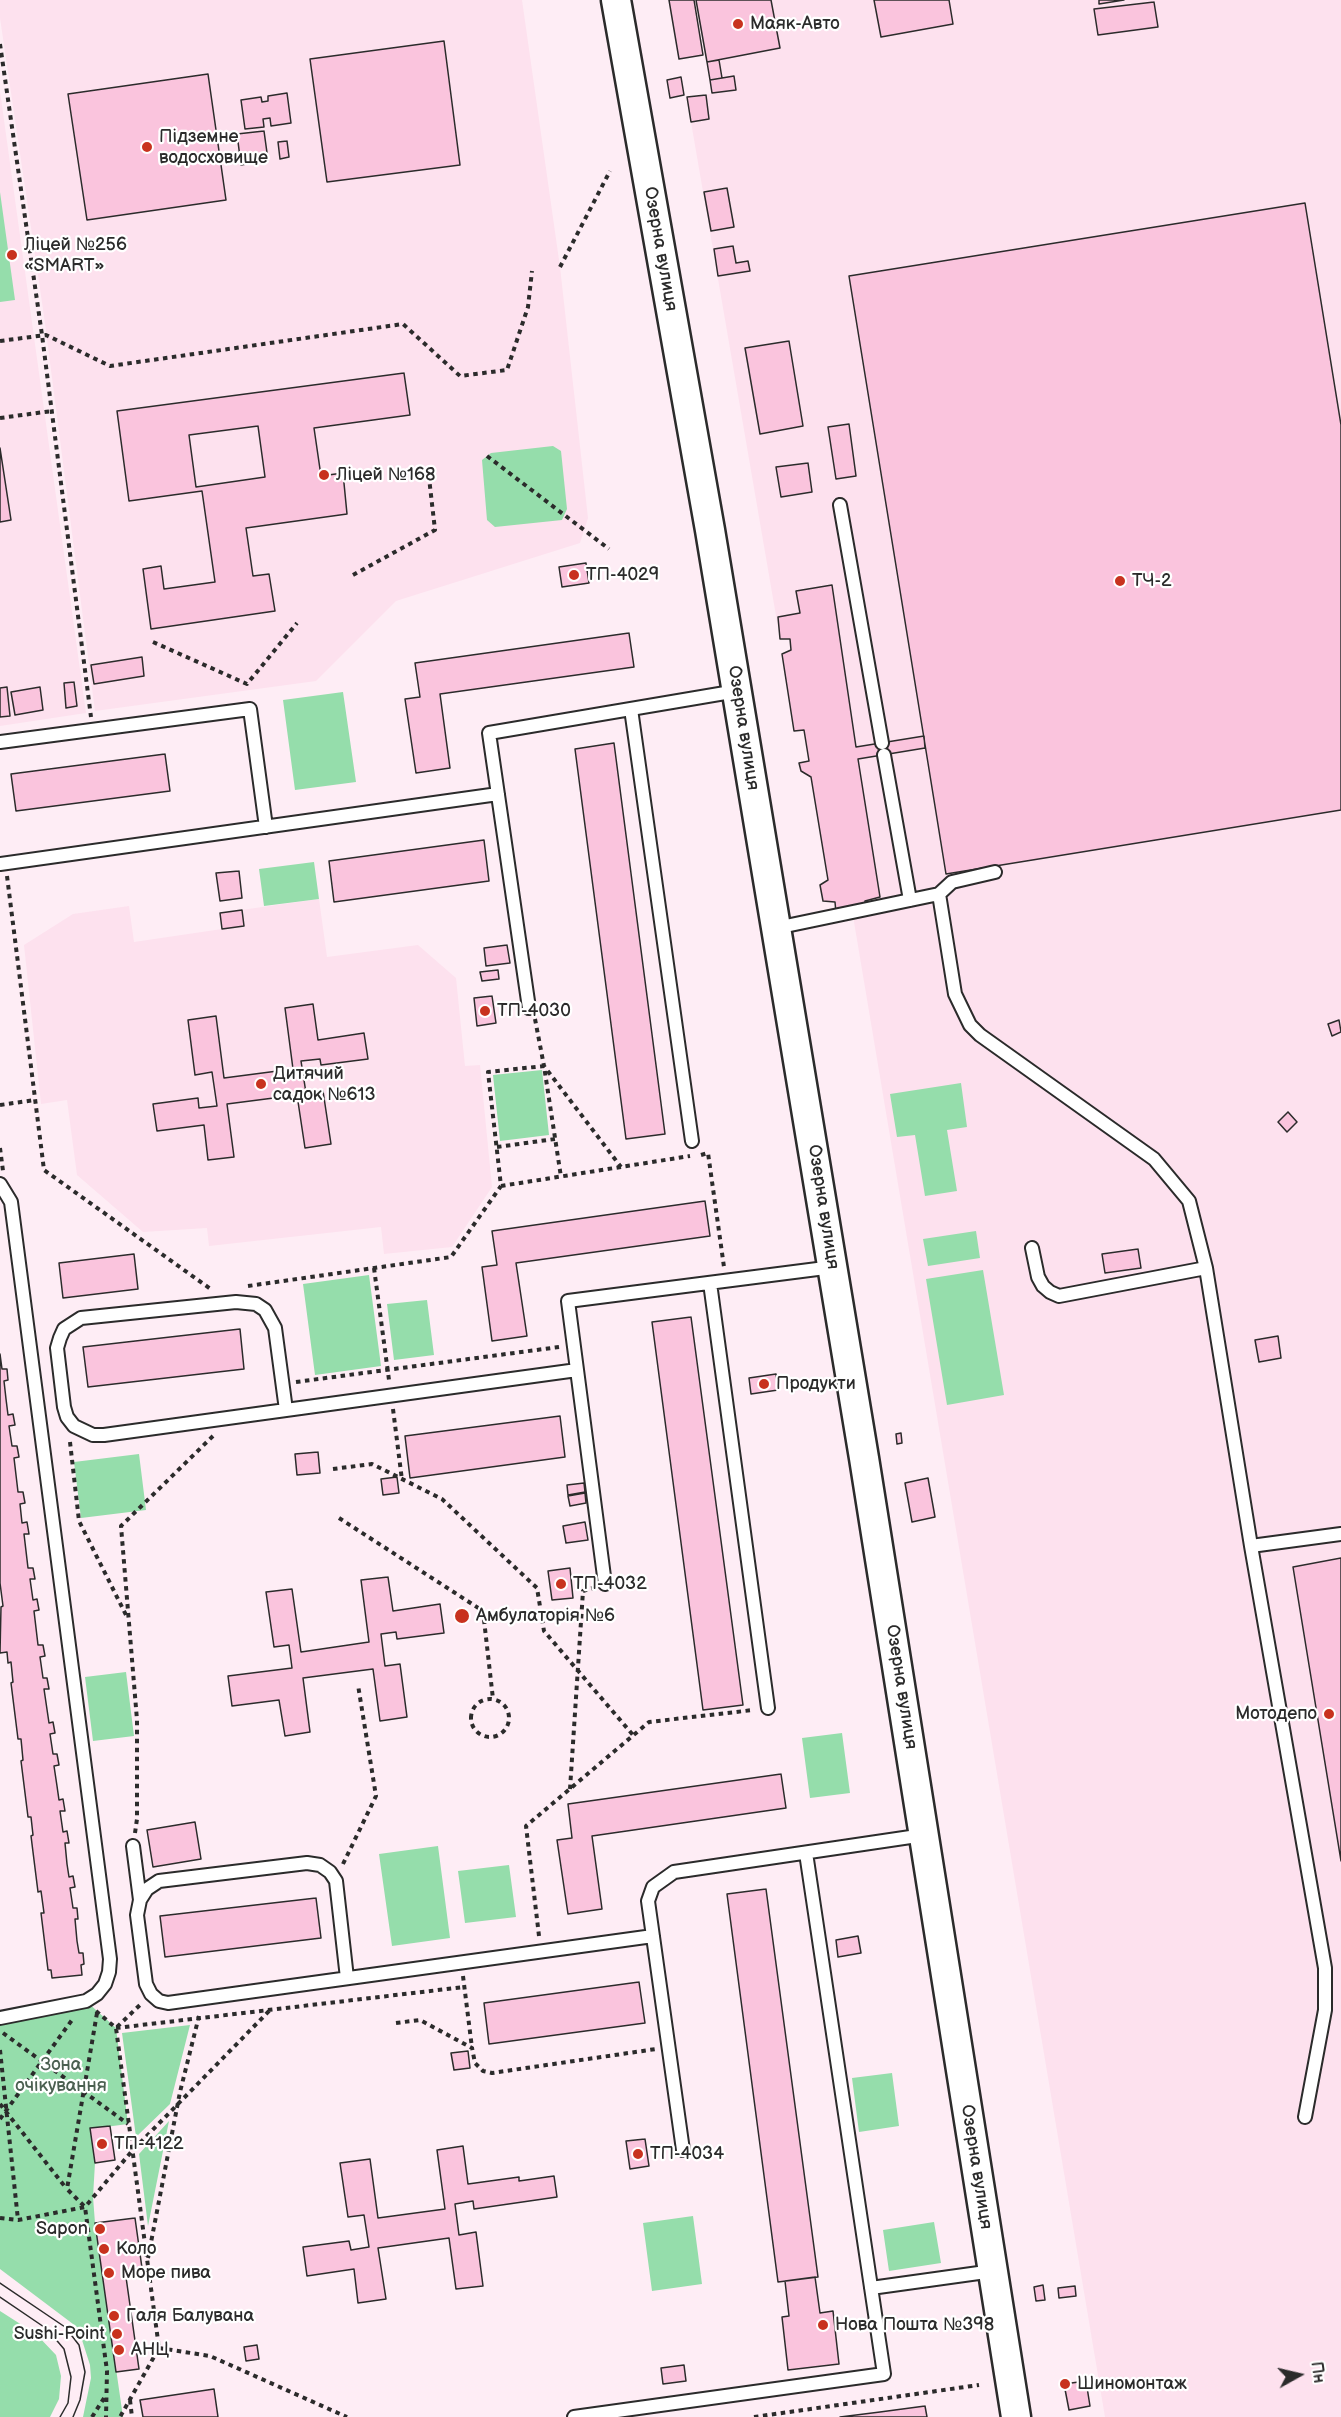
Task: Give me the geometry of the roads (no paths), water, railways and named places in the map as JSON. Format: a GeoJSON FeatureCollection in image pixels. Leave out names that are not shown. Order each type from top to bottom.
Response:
{"type":"FeatureCollection","features":[{"type":"Feature","properties":{"kind":"street","name":"Озерна вулиця"},"geometry":{"type":"LineString","coordinates":[[616,0],[737,691],[833,1267],[1016,2417]]}},
{"type":"Feature","properties":{"kind":"lane"},"geometry":{"type":"LineString","coordinates":[[840,506],[910,900]]}},
{"type":"Feature","properties":{"kind":"lane"},"geometry":{"type":"LineString","coordinates":[[529,1008],[489,733],[737,691]]}},
{"type":"Feature","properties":{"kind":"lane"},"geometry":{"type":"LineString","coordinates":[[0,742],[250,709],[266,826]]}},
{"type":"Feature","properties":{"kind":"lane"},"geometry":{"type":"LineString","coordinates":[[631,709],[692,1141]]}},
{"type":"Feature","properties":{"kind":"lane"},"geometry":{"type":"LineString","coordinates":[[3,864],[498,794]]}},
{"type":"Feature","properties":{"kind":"lane"},"geometry":{"type":"LineString","coordinates":[[776,928],[939,894],[952,882],[995,872]]}},
{"type":"Feature","properties":{"kind":"lane"},"geometry":{"type":"LineString","coordinates":[[939,894],[956,994],[970,1025],[980,1035],[1154,1159],[1189,1201],[1206,1268],[1251,1546],[1324,1968],[1325,2010],[1305,2117]]}},
{"type":"Feature","properties":{"kind":"lane"},"geometry":{"type":"LineString","coordinates":[[0,1184],[11,1202],[110,1959],[105,1984],[97,1994],[86,2001],[0,2018]]}},
{"type":"Feature","properties":{"kind":"lane"},"geometry":{"type":"LineString","coordinates":[[1032,1248],[1038,1277],[1043,1286],[1059,1296],[1206,1268]]}},
{"type":"Feature","properties":{"kind":"lane"},"geometry":{"type":"LineString","coordinates":[[605,1584],[568,1301],[833,1267]]}},
{"type":"Feature","properties":{"kind":"lane"},"geometry":{"type":"LineString","coordinates":[[710,1283],[768,1708]]}},
{"type":"Feature","properties":{"kind":"lane"},"geometry":{"type":"LineString","coordinates":[[286,1410],[275,1328],[271,1318],[256,1305],[247,1302],[81,1318],[64,1329],[57,1348],[67,1417],[74,1426],[93,1435],[286,1410],[391,1396],[577,1370]]}},
{"type":"Feature","properties":{"kind":"lane"},"geometry":{"type":"LineString","coordinates":[[1251,1546],[1341,1534]]}},
{"type":"Feature","properties":{"kind":"lane"},"geometry":{"type":"LineString","coordinates":[[683,2150],[648,1901],[653,1887],[674,1872],[924,1836]]}},
{"type":"Feature","properties":{"kind":"lane"},"geometry":{"type":"LineString","coordinates":[[133,1846],[140,1900],[137,1915],[146,1984],[151,1994],[159,2001],[168,2003],[653,1936]]}},
{"type":"Feature","properties":{"kind":"lane"},"geometry":{"type":"LineString","coordinates":[[574,2417],[885,2374],[806,1852]]}},
{"type":"Feature","properties":{"kind":"lane"},"geometry":{"type":"LineString","coordinates":[[140,1900],[147,1889],[159,1881],[307,1863],[320,1865],[330,1872],[336,1881],[347,1978]]}},
{"type":"Feature","properties":{"kind":"lane"},"geometry":{"type":"LineString","coordinates":[[872,2288],[993,2271]]}},
{"type":"Feature","properties":{"kind":"tram line"},"geometry":{"type":"LineString","coordinates":[[0,2283],[65,2327],[79,2345],[85,2372],[80,2400],[73,2417]]}},
{"type":"Feature","properties":{"kind":"tram line"},"geometry":{"type":"LineString","coordinates":[[0,2297],[47,2329],[64,2349],[71,2377],[68,2403],[60,2417]]}},
{"type":"Feature","properties":{"kind":"place","name":"Маяк-Авто"},"geometry":{"type":"Point","coordinates":[738,24]}},
{"type":"Feature","properties":{"kind":"place","name":"Підземне водосховище"},"geometry":{"type":"Point","coordinates":[147,147]}},
{"type":"Feature","properties":{"kind":"place","name":"Ліцей №256 «SMART»"},"geometry":{"type":"Point","coordinates":[12,255]}},
{"type":"Feature","properties":{"kind":"place","name":"Ліцей №168"},"geometry":{"type":"Point","coordinates":[324,475]}},
{"type":"Feature","properties":{"kind":"place","name":"ТП-4029"},"geometry":{"type":"Point","coordinates":[574,575]}},
{"type":"Feature","properties":{"kind":"place","name":"ТЧ-2"},"geometry":{"type":"Point","coordinates":[1120,581]}},
{"type":"Feature","properties":{"kind":"place","name":"ТП-4030"},"geometry":{"type":"Point","coordinates":[485,1011]}},
{"type":"Feature","properties":{"kind":"place","name":"Дитячий садок №613"},"geometry":{"type":"Point","coordinates":[261,1084]}},
{"type":"Feature","properties":{"kind":"place","name":"Продукти"},"geometry":{"type":"Point","coordinates":[764,1384]}},
{"type":"Feature","properties":{"kind":"place","name":"ТП-4032"},"geometry":{"type":"Point","coordinates":[561,1584]}},
{"type":"Feature","properties":{"kind":"place","name":"Амбулаторія №6"},"geometry":{"type":"Point","coordinates":[462,1616]}},
{"type":"Feature","properties":{"kind":"place","name":"Мотодепо"},"geometry":{"type":"Point","coordinates":[1329,1714]}},
{"type":"Feature","properties":{"kind":"place","name":"ТП-4122"},"geometry":{"type":"Point","coordinates":[102,2144]}},
{"type":"Feature","properties":{"kind":"place","name":"ТП-4034"},"geometry":{"type":"Point","coordinates":[638,2154]}},
{"type":"Feature","properties":{"kind":"place","name":"Sapon"},"geometry":{"type":"Point","coordinates":[100,2229]}},
{"type":"Feature","properties":{"kind":"place","name":"Коло"},"geometry":{"type":"Point","coordinates":[104,2249]}},
{"type":"Feature","properties":{"kind":"place","name":"Море пива"},"geometry":{"type":"Point","coordinates":[109,2273]}},
{"type":"Feature","properties":{"kind":"place","name":"Галя Балувана"},"geometry":{"type":"Point","coordinates":[114,2316]}},
{"type":"Feature","properties":{"kind":"place","name":"Нова Пошта №398"},"geometry":{"type":"Point","coordinates":[823,2325]}},
{"type":"Feature","properties":{"kind":"place","name":"Sushi-Point"},"geometry":{"type":"Point","coordinates":[117,2334]}},
{"type":"Feature","properties":{"kind":"place","name":"АНЦ"},"geometry":{"type":"Point","coordinates":[119,2350]}},
{"type":"Feature","properties":{"kind":"place","name":"Шиномонтаж"},"geometry":{"type":"Point","coordinates":[1065,2384]}},
{"type":"Feature","properties":{"kind":"park label","name":"Зона очікування"},"geometry":{"type":"Point","coordinates":[61,2075]}}]}
